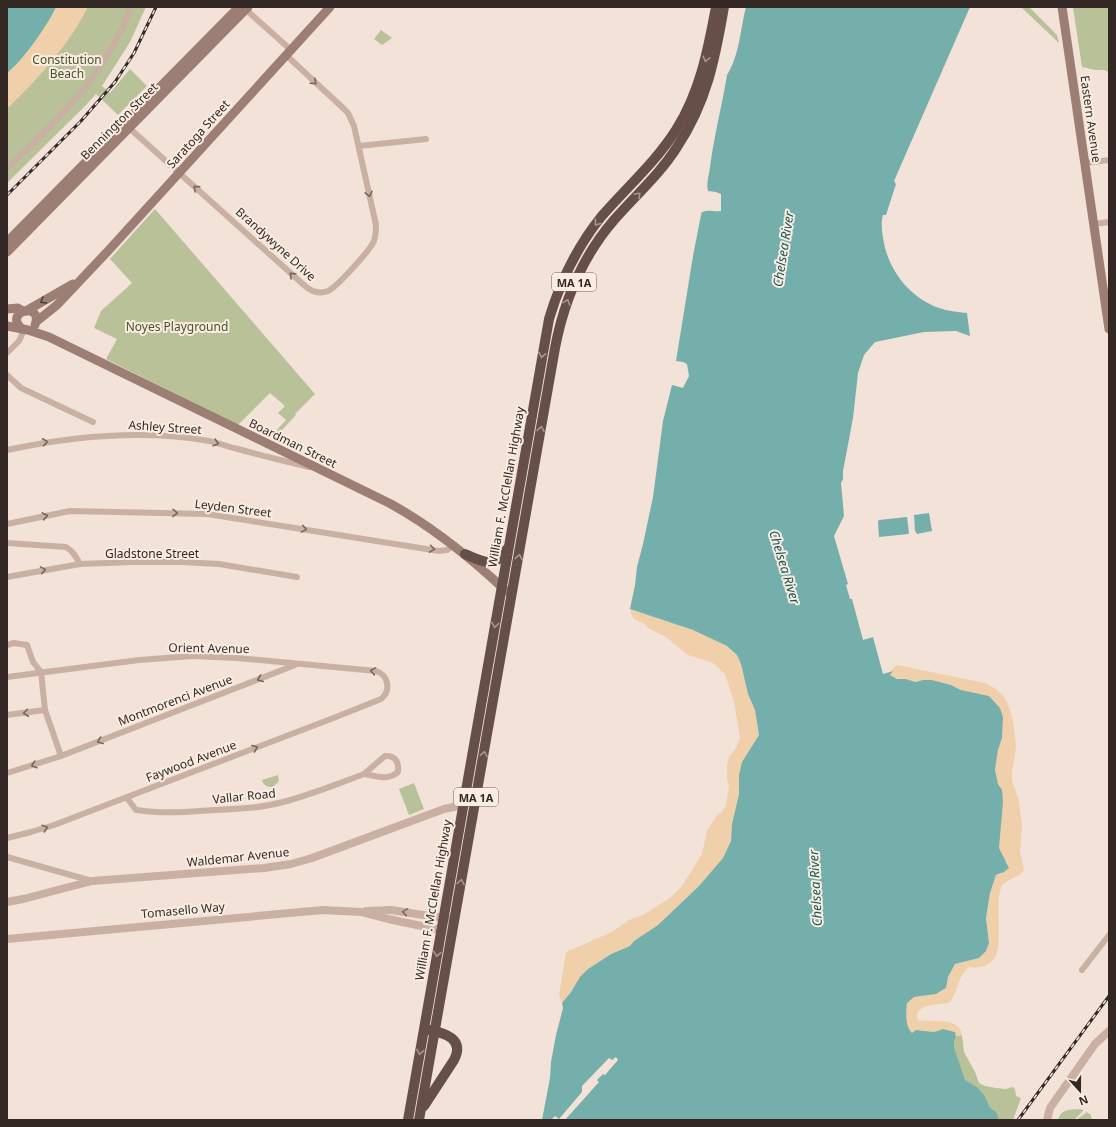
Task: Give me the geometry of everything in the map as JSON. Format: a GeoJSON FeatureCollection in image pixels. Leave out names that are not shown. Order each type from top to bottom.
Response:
{"type":"FeatureCollection","features":[{"type":"Feature","properties":{"kind":"highway","name":"William F. McClellan Highway"},"geometry":{"type":"LineString","coordinates":[[424,1029],[545,338],[552,310],[560,287],[573,259],[590,233],[609,209],[656,158],[684,116],[696,91],[702,73],[709,47],[716,7]]}},
{"type":"Feature","properties":{"kind":"highway","name":"William F. McClellan Highway"},"geometry":{"type":"LineString","coordinates":[[435,1031],[555,348],[566,304],[580,271],[598,241],[614,220],[666,164],[678,147],[690,125],[710,78],[724,7]]}},
{"type":"Feature","properties":{"kind":"highway"},"geometry":{"type":"LineString","coordinates":[[465,554],[482,561],[494,562],[503,556],[509,545]]}},
{"type":"Feature","properties":{"kind":"highway"},"geometry":{"type":"LineString","coordinates":[[420,1116],[454,1060],[457,1051],[457,1046],[453,1039],[444,1034],[424,1029]]}},
{"type":"Feature","properties":{"kind":"highway","name":"MA 1A"},"geometry":{"type":"LineString","coordinates":[[408,1120],[424,1029]]}},
{"type":"Feature","properties":{"kind":"highway","name":"MA 1A"},"geometry":{"type":"LineString","coordinates":[[420,1116],[435,1031]]}},
{"type":"Feature","properties":{"kind":"main road","name":"Saratoga Street"},"geometry":{"type":"LineString","coordinates":[[36,322],[57,305],[330,7]]}},
{"type":"Feature","properties":{"kind":"main road","name":"Eastern Avenue"},"geometry":{"type":"LineString","coordinates":[[1062,7],[1094,224],[1107,296],[1109,329]]}},
{"type":"Feature","properties":{"kind":"main road","name":"Bennington Street"},"geometry":{"type":"LineString","coordinates":[[7,242],[55,198],[244,8]]}},
{"type":"Feature","properties":{"kind":"main road","name":"Bennington Street"},"geometry":{"type":"LineString","coordinates":[[7,252],[55,198]]}},
{"type":"Feature","properties":{"kind":"main road","name":"Saratoga Street"},"geometry":{"type":"LineString","coordinates":[[25,311],[84,276]]}},
{"type":"Feature","properties":{"kind":"main road"},"geometry":{"type":"LineString","coordinates":[[7,309],[18,308],[25,311],[30,311],[34,313],[36,322],[34,327],[24,329],[7,326]]}},
{"type":"Feature","properties":{"kind":"main road"},"geometry":{"type":"LineString","coordinates":[[24,329],[18,326],[17,319],[18,315],[25,311]]}},
{"type":"Feature","properties":{"kind":"main road","name":"Boardman Street"},"geometry":{"type":"LineString","coordinates":[[36,322],[49,337]]}},
{"type":"Feature","properties":{"kind":"main road","name":"Boardman Street"},"geometry":{"type":"LineString","coordinates":[[24,329],[49,337],[397,507],[454,545],[512,596]]}},
{"type":"Feature","properties":{"kind":"street"},"geometry":{"type":"LineString","coordinates":[[7,168],[71,104],[96,74],[118,38],[131,7]]}},
{"type":"Feature","properties":{"kind":"street","name":"Brandywyne Drive"},"geometry":{"type":"LineString","coordinates":[[126,126],[311,291],[328,291],[338,283],[368,251],[374,240],[376,225],[354,126],[348,113],[244,8]]}},
{"type":"Feature","properties":{"kind":"street"},"geometry":{"type":"LineString","coordinates":[[359,146],[426,139]]}},
{"type":"Feature","properties":{"kind":"street"},"geometry":{"type":"LineString","coordinates":[[1085,163],[1109,160]]}},
{"type":"Feature","properties":{"kind":"street"},"geometry":{"type":"LineString","coordinates":[[1094,224],[1109,222]]}},
{"type":"Feature","properties":{"kind":"street"},"geometry":{"type":"LineString","coordinates":[[7,353],[19,340],[24,329]]}},
{"type":"Feature","properties":{"kind":"street"},"geometry":{"type":"LineString","coordinates":[[7,375],[21,388],[92,422]]}},
{"type":"Feature","properties":{"kind":"street","name":"Ashley Street"},"geometry":{"type":"LineString","coordinates":[[7,450],[42,442],[68,439],[119,435],[148,435],[179,437],[210,442],[319,470]]}},
{"type":"Feature","properties":{"kind":"street"},"geometry":{"type":"LineString","coordinates":[[277,460],[284,451]]}},
{"type":"Feature","properties":{"kind":"street","name":"Leyden Street"},"geometry":{"type":"LineString","coordinates":[[7,524],[70,511],[207,514],[439,550],[449,549],[454,545]]}},
{"type":"Feature","properties":{"kind":"street"},"geometry":{"type":"LineString","coordinates":[[7,543],[66,547],[71,550],[80,564]]}},
{"type":"Feature","properties":{"kind":"street","name":"Gladstone Street"},"geometry":{"type":"LineString","coordinates":[[7,577],[80,564],[133,562],[219,564],[297,577]]}},
{"type":"Feature","properties":{"kind":"street"},"geometry":{"type":"LineString","coordinates":[[7,645],[14,643],[28,645],[33,662],[41,672],[45,710],[61,756]]}},
{"type":"Feature","properties":{"kind":"street","name":"Orient Avenue"},"geometry":{"type":"LineString","coordinates":[[7,677],[139,660],[179,657],[237,658],[378,671],[384,676],[388,686],[386,694],[381,699]]}},
{"type":"Feature","properties":{"kind":"street","name":"Montmorenci Avenue"},"geometry":{"type":"LineString","coordinates":[[7,773],[61,756],[297,664]]}},
{"type":"Feature","properties":{"kind":"street","name":"Faywood Avenue"},"geometry":{"type":"LineString","coordinates":[[7,838],[46,827],[127,798],[381,699]]}},
{"type":"Feature","properties":{"kind":"street"},"geometry":{"type":"LineString","coordinates":[[7,715],[45,710]]}},
{"type":"Feature","properties":{"kind":"street","name":"Vallar Road"},"geometry":{"type":"LineString","coordinates":[[127,798],[136,810],[154,813],[263,807],[303,796],[364,774],[386,756],[393,756],[399,766],[398,772],[394,776],[388,778],[364,774]]}},
{"type":"Feature","properties":{"kind":"street","name":"Waldemar Avenue"},"geometry":{"type":"LineString","coordinates":[[7,902],[92,881],[264,868],[291,864],[312,858],[441,810],[463,805]]}},
{"type":"Feature","properties":{"kind":"street"},"geometry":{"type":"LineString","coordinates":[[7,857],[92,881]]}},
{"type":"Feature","properties":{"kind":"street","name":"Tomasello Way"},"geometry":{"type":"LineString","coordinates":[[7,939],[308,911],[338,910],[361,912],[441,930]]}},
{"type":"Feature","properties":{"kind":"street","name":"Tomasello Way"},"geometry":{"type":"LineString","coordinates":[[361,912],[391,910],[454,920]]}},
{"type":"Feature","properties":{"kind":"street"},"geometry":{"type":"LineString","coordinates":[[1082,970],[1109,935]]}},
{"type":"Feature","properties":{"kind":"street"},"geometry":{"type":"LineString","coordinates":[[1046,1120],[1050,1108],[1095,1044],[1109,1031]]}},
{"type":"Feature","properties":{"kind":"green space","name":"Constitution Beach"},"geometry":{"type":"Polygon","coordinates":[[[56,7],[146,7],[130,42],[102,86],[110,93],[130,69],[147,86],[118,115],[96,94],[7,183],[7,73],[14,67],[56,7]]]}},
{"type":"Feature","properties":{"kind":"green space"},"geometry":{"type":"Polygon","coordinates":[[[1021,7],[1029,7],[1057,35],[1059,43],[1021,7]]]}},
{"type":"Feature","properties":{"kind":"green space"},"geometry":{"type":"Polygon","coordinates":[[[1073,7],[1109,7],[1109,72],[1082,67],[1073,7]]]}},
{"type":"Feature","properties":{"kind":"green space"},"geometry":{"type":"Polygon","coordinates":[[[381,30],[392,38],[382,45],[374,39],[381,30]]]}},
{"type":"Feature","properties":{"kind":"green space","name":"Noyes Playground"},"geometry":{"type":"Polygon","coordinates":[[[155,209],[315,394],[279,433],[277,430],[286,420],[278,413],[285,406],[270,393],[238,425],[106,359],[117,339],[94,328],[101,311],[132,283],[110,259],[155,209]]]}},
{"type":"Feature","properties":{"kind":"green space"},"geometry":{"type":"Polygon","coordinates":[[[278,775],[279,781],[273,787],[266,786],[262,780],[278,775]]]}},
{"type":"Feature","properties":{"kind":"green space"},"geometry":{"type":"Polygon","coordinates":[[[414,783],[424,809],[409,815],[399,789],[414,783]]]}},
{"type":"Feature","properties":{"kind":"green space"},"geometry":{"type":"Polygon","coordinates":[[[962,1035],[964,1052],[979,1083],[996,1088],[1006,1089],[1012,1087],[1015,1089],[1016,1096],[1021,1098],[1013,1120],[905,1120],[910,1046],[962,1035]]]}},
{"type":"Feature","properties":{"kind":"green space"},"geometry":{"type":"Polygon","coordinates":[[[1081,1109],[1083,1111],[1074,1120],[1058,1120],[1064,1112],[1081,1109]]]}},
{"type":"Feature","properties":{"kind":"green space"},"geometry":{"type":"Polygon","coordinates":[[[1087,1112],[1091,1115],[1092,1120],[1076,1120],[1087,1112]]]}},
{"type":"Feature","properties":{"kind":"sand"},"geometry":{"type":"Polygon","coordinates":[[[56,7],[88,7],[62,49],[30,86],[7,109],[7,73],[20,60],[34,42],[47,24],[56,7]]]}},
{"type":"Feature","properties":{"kind":"sand"},"geometry":{"type":"Polygon","coordinates":[[[630,609],[693,630],[727,646],[737,655],[741,664],[748,694],[755,710],[759,735],[742,762],[739,776],[739,794],[732,824],[731,841],[723,858],[699,886],[658,925],[634,941],[630,946],[610,954],[588,969],[562,1003],[559,995],[566,952],[612,932],[629,920],[643,915],[670,898],[682,886],[702,854],[707,831],[726,805],[729,786],[727,766],[729,757],[735,750],[740,738],[734,701],[725,674],[713,663],[688,655],[666,637],[634,619],[630,609]]]}},
{"type":"Feature","properties":{"kind":"sand"},"geometry":{"type":"Polygon","coordinates":[[[897,665],[985,683],[996,689],[1004,697],[1008,704],[1013,721],[1016,745],[1012,780],[1019,802],[1022,825],[1020,851],[1024,870],[1002,885],[999,894],[998,947],[992,962],[983,966],[969,967],[962,976],[955,994],[949,1003],[926,1006],[919,1010],[917,1014],[918,1020],[944,1022],[956,1025],[960,1029],[962,1035],[956,1036],[955,1032],[943,1029],[934,1032],[921,1030],[912,1033],[907,1023],[907,1003],[914,997],[941,992],[945,988],[948,977],[955,964],[979,958],[986,951],[989,943],[986,918],[990,893],[996,875],[1001,874],[1008,864],[1002,856],[999,848],[1002,790],[998,784],[995,770],[998,750],[1002,738],[1003,717],[1000,708],[989,696],[961,690],[951,685],[932,680],[915,682],[906,679],[897,679],[889,674],[897,665]]]}},
{"type":"Feature","properties":{"kind":"water"},"geometry":{"type":"Polygon","coordinates":[[[7,7],[56,7],[47,24],[34,42],[20,60],[7,73],[7,7]]]}},
{"type":"Feature","properties":{"kind":"water","name":"Chelsea River"},"geometry":{"type":"Polygon","coordinates":[[[746,7],[970,7],[894,181],[896,184],[886,215],[883,215],[882,232],[885,248],[898,277],[912,292],[929,304],[946,310],[967,313],[970,336],[956,331],[924,332],[875,342],[864,355],[858,373],[853,418],[843,471],[843,479],[841,483],[844,516],[834,536],[848,584],[846,585],[850,599],[852,599],[863,640],[873,637],[883,674],[893,671],[890,675],[897,679],[906,679],[915,682],[932,680],[951,685],[961,690],[989,696],[1000,708],[1003,717],[1002,738],[998,750],[995,770],[998,784],[1002,790],[1003,802],[999,848],[1009,868],[996,875],[990,893],[986,918],[989,943],[986,951],[979,958],[955,964],[948,977],[946,988],[936,994],[914,997],[907,1003],[906,1015],[908,1027],[912,1033],[916,1030],[934,1032],[943,1029],[955,1032],[956,1036],[954,1048],[965,1080],[978,1088],[984,1095],[990,1108],[996,1112],[999,1120],[542,1120],[556,1035],[563,1008],[562,1003],[580,977],[588,969],[611,954],[630,946],[634,941],[658,925],[699,886],[723,858],[731,841],[732,824],[739,794],[739,775],[742,762],[759,735],[755,710],[748,694],[741,664],[737,655],[727,646],[693,630],[630,609],[637,567],[653,497],[663,421],[672,385],[683,388],[689,376],[687,364],[676,361],[701,215],[702,212],[705,211],[721,211],[721,194],[708,191],[707,182],[727,75],[735,59],[746,7]]]}},
{"type":"Feature","properties":{"kind":"water"},"geometry":{"type":"Polygon","coordinates":[[[929,513],[932,531],[917,534],[915,531],[914,515],[929,513]]]}},
{"type":"Feature","properties":{"kind":"water"},"geometry":{"type":"Polygon","coordinates":[[[907,517],[908,534],[879,537],[879,520],[907,517]]]}},
{"type":"Feature","properties":{"kind":"pier"},"geometry":{"type":"Polygon","coordinates":[[[616,1057],[618,1060],[605,1075],[603,1074],[597,1080],[599,1082],[565,1120],[551,1120],[555,1116],[559,1119],[582,1092],[582,1086],[609,1058],[612,1060],[616,1057]]]}},
{"type":"Feature","properties":{"kind":"railway"},"geometry":{"type":"LineString","coordinates":[[7,195],[81,121],[115,82],[134,53],[156,7]]}},
{"type":"Feature","properties":{"kind":"railway"},"geometry":{"type":"LineString","coordinates":[[1018,1120],[1109,996]]}}]}
